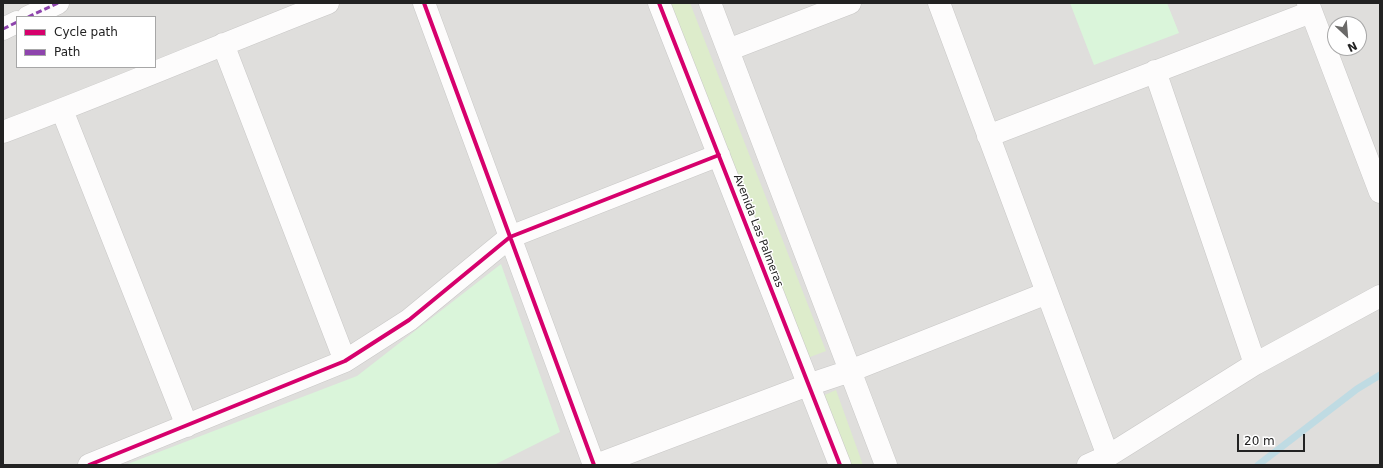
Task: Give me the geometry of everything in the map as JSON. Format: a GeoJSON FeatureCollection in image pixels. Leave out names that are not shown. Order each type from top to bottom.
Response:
{"type":"FeatureCollection","features":[{"type":"Feature","properties":{"kind":"street"},"geometry":{"type":"LineString","coordinates":[[30,16],[58,3]]}},
{"type":"Feature","properties":{"kind":"street"},"geometry":{"type":"LineString","coordinates":[[3,132],[62,110],[328,3]]}},
{"type":"Feature","properties":{"kind":"street"},"geometry":{"type":"LineString","coordinates":[[424,3],[595,465],[808,385],[850,371],[1047,293]]}},
{"type":"Feature","properties":{"kind":"street","name":"Avenida Las Palmeras"},"geometry":{"type":"LineString","coordinates":[[659,3],[840,465]]}},
{"type":"Feature","properties":{"kind":"street"},"geometry":{"type":"LineString","coordinates":[[710,3],[886,465]]}},
{"type":"Feature","properties":{"kind":"street"},"geometry":{"type":"LineString","coordinates":[[728,50],[850,3]]}},
{"type":"Feature","properties":{"kind":"street"},"geometry":{"type":"LineString","coordinates":[[939,3],[1108,456]]}},
{"type":"Feature","properties":{"kind":"street"},"geometry":{"type":"LineString","coordinates":[[988,136],[1155,71],[1309,7],[1380,192]]}},
{"type":"Feature","properties":{"kind":"street"},"geometry":{"type":"LineString","coordinates":[[3,29],[16,22]]}},
{"type":"Feature","properties":{"kind":"street"},"geometry":{"type":"LineString","coordinates":[[223,44],[345,361]]}},
{"type":"Feature","properties":{"kind":"street"},"geometry":{"type":"LineString","coordinates":[[1155,71],[1255,364]]}},
{"type":"Feature","properties":{"kind":"street"},"geometry":{"type":"LineString","coordinates":[[62,110],[187,426]]}},
{"type":"Feature","properties":{"kind":"street"},"geometry":{"type":"LineString","coordinates":[[89,465],[345,361],[409,320],[510,237],[719,155]]}},
{"type":"Feature","properties":{"kind":"street"},"geometry":{"type":"LineString","coordinates":[[1088,465],[1108,456],[1255,364],[1380,296]]}},
{"type":"Feature","properties":{"kind":"shaded area"},"geometry":{"type":"Polygon","coordinates":[[[3,3],[1380,3],[1380,465],[3,465],[3,3]]]}},
{"type":"Feature","properties":{"kind":"green space"},"geometry":{"type":"Polygon","coordinates":[[[664,3],[690,3],[826,351],[802,360],[664,3]]]}},
{"type":"Feature","properties":{"kind":"green space"},"geometry":{"type":"Polygon","coordinates":[[[1070,3],[1167,3],[1179,33],[1094,65],[1070,3]]]}},
{"type":"Feature","properties":{"kind":"green space"},"geometry":{"type":"Polygon","coordinates":[[[501,264],[560,432],[494,465],[125,465],[357,376],[501,264]]]}},
{"type":"Feature","properties":{"kind":"green space"},"geometry":{"type":"Polygon","coordinates":[[[836,390],[863,465],[845,465],[818,398],[836,390]]]}},
{"type":"Feature","properties":{"kind":"waterway"},"geometry":{"type":"LineString","coordinates":[[1258,465],[1357,389],[1380,375]]}},
{"type":"Feature","properties":{"kind":"marked path"},"geometry":{"type":"LineString","coordinates":[[30,16],[58,3]]}},
{"type":"Feature","properties":{"kind":"marked path"},"geometry":{"type":"LineString","coordinates":[[3,29],[16,22]]}},
{"type":"Feature","properties":{"kind":"cycle path"},"geometry":{"type":"LineString","coordinates":[[424,3],[594,465]]}},
{"type":"Feature","properties":{"kind":"cycle path"},"geometry":{"type":"LineString","coordinates":[[659,3],[840,465]]}},
{"type":"Feature","properties":{"kind":"cycle path"},"geometry":{"type":"LineString","coordinates":[[89,465],[345,361],[409,320],[510,237],[719,155]]}}]}
